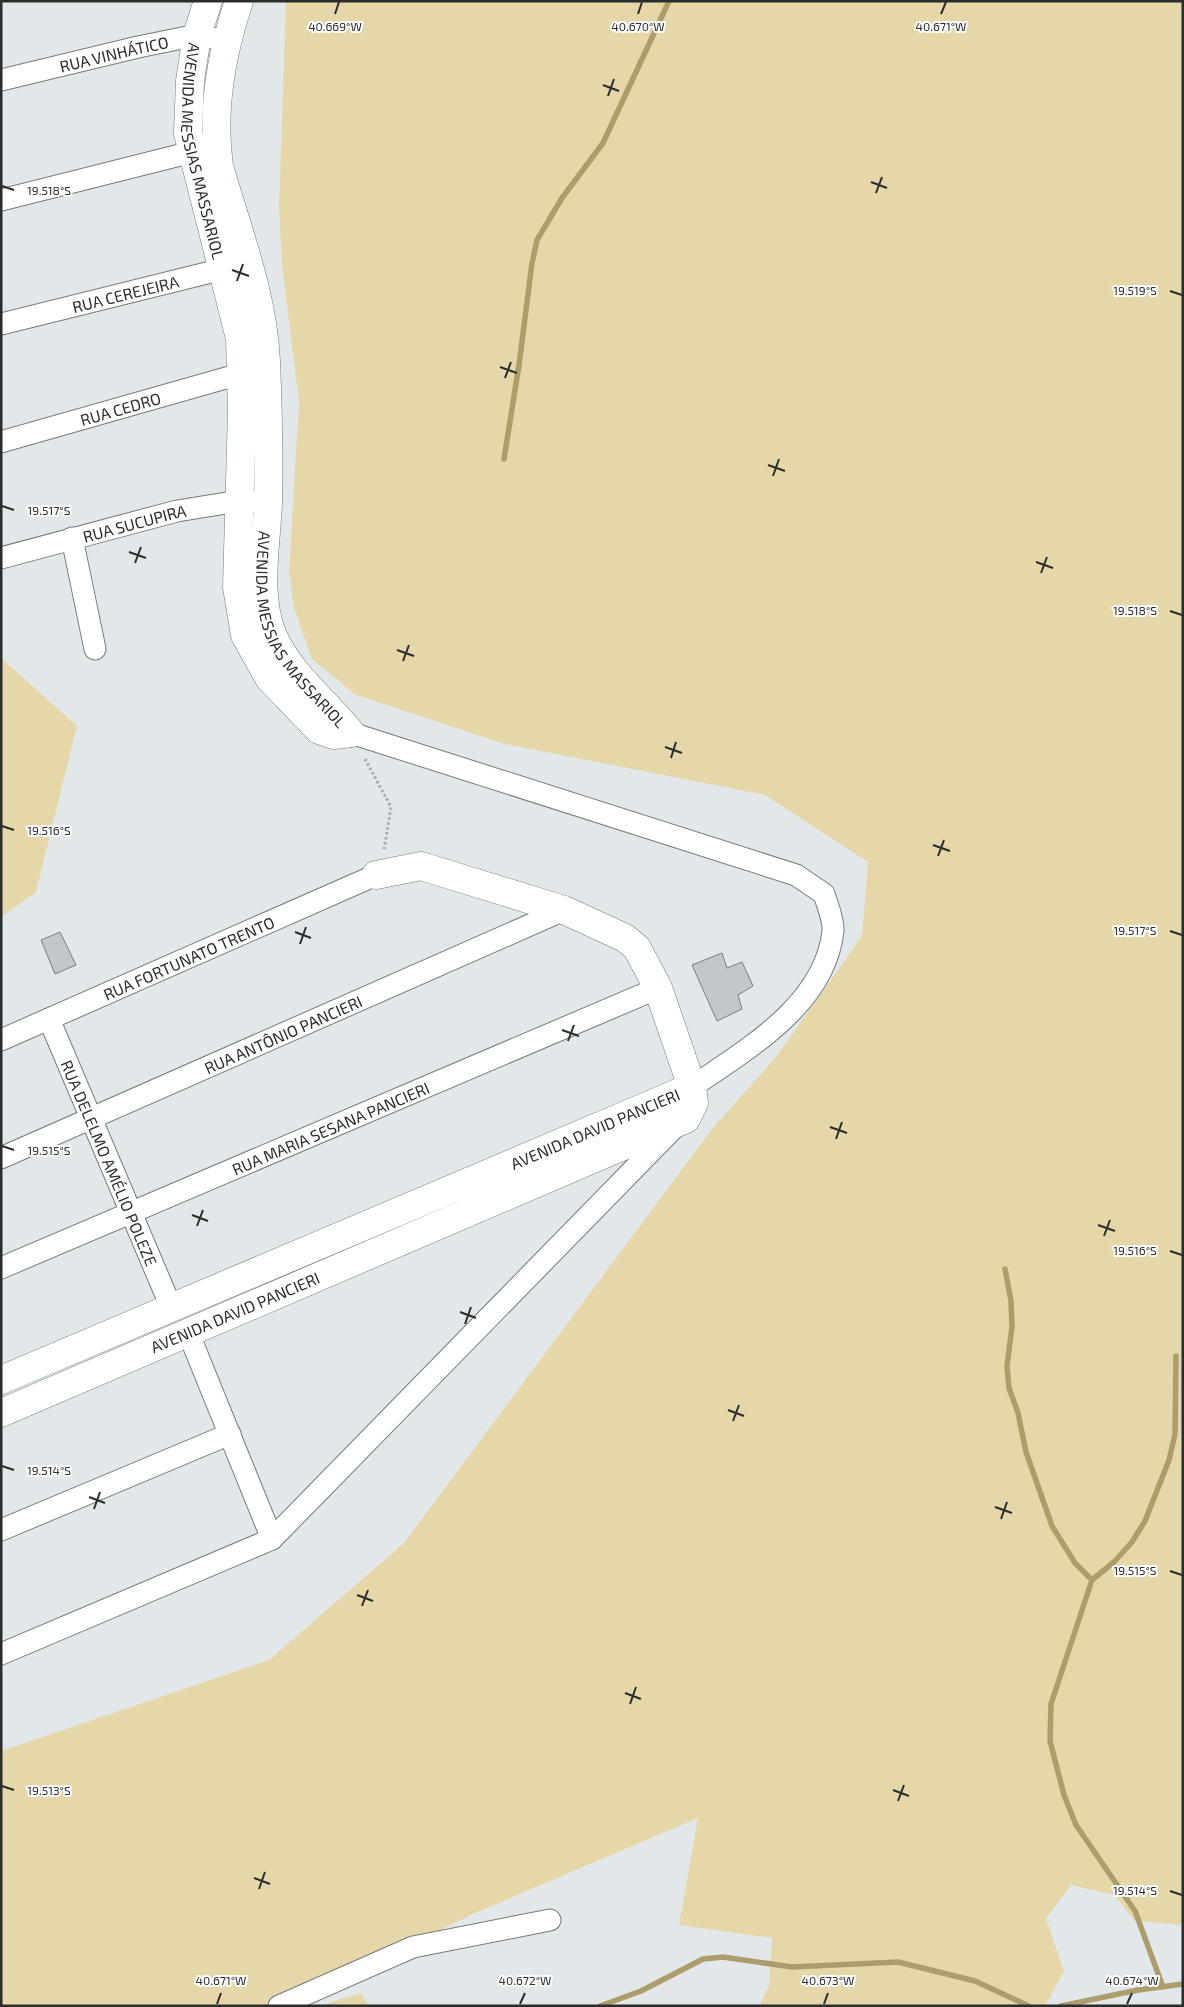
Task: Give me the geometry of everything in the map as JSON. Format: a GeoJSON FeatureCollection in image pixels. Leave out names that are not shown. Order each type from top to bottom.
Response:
{"type":"FeatureCollection","features":[{"type":"Feature","properties":{"kind":"street","name":"AVENIDA MESSIAS MASSARIOL"},"geometry":{"type":"LineString","coordinates":[[208,1],[197,35],[188,115],[192,152],[236,269],[263,325],[266,360],[268,502],[264,582],[267,613],[273,636],[301,676],[351,733]]}},
{"type":"Feature","properties":{"kind":"street","name":"AVENIDA MESSIAS MASSARIOL"},"geometry":{"type":"LineString","coordinates":[[239,1],[226,41],[214,117],[215,141],[236,269],[240,338],[242,411],[237,587],[245,635],[269,678],[319,730],[334,735],[351,733]]}},
{"type":"Feature","properties":{"kind":"street","name":"RUA VINHÁTICO"},"geometry":{"type":"LineString","coordinates":[[1,80],[138,46],[197,35],[226,41]]}},
{"type":"Feature","properties":{"kind":"street"},"geometry":{"type":"LineString","coordinates":[[1,200],[192,152]]}},
{"type":"Feature","properties":{"kind":"street","name":"RUA CEREJEIRA"},"geometry":{"type":"LineString","coordinates":[[1,324],[236,269]]}},
{"type":"Feature","properties":{"kind":"street","name":"RUA CEDRO"},"geometry":{"type":"LineString","coordinates":[[1,442],[240,374]]}},
{"type":"Feature","properties":{"kind":"street","name":"RUA SUCUPIRA"},"geometry":{"type":"LineString","coordinates":[[1,558],[177,511],[239,501],[268,502]]}},
{"type":"Feature","properties":{"kind":"street"},"geometry":{"type":"LineString","coordinates":[[72,538],[95,649]]}},
{"type":"Feature","properties":{"kind":"street"},"geometry":{"type":"LineString","coordinates":[[351,733],[796,875],[824,894],[834,929],[824,961],[809,993],[782,1020],[692,1087],[658,988],[637,948],[625,938],[564,910],[421,866],[376,875]]}},
{"type":"Feature","properties":{"kind":"street","name":"RUA FORTUNATO TRENTO"},"geometry":{"type":"LineString","coordinates":[[1,1040],[376,875]]}},
{"type":"Feature","properties":{"kind":"street","name":"RUA ANTÔNIO PANCIERI"},"geometry":{"type":"LineString","coordinates":[[1,1158],[564,910]]}},
{"type":"Feature","properties":{"kind":"street","name":"RUA MARIA SESANA PANCIERI"},"geometry":{"type":"LineString","coordinates":[[1,1268],[658,988]]}},
{"type":"Feature","properties":{"kind":"street","name":"RUA DELELMO AMÉLIO POLEZE"},"geometry":{"type":"LineString","coordinates":[[50,1019],[171,1307]]}},
{"type":"Feature","properties":{"kind":"street","name":"AVENIDA DAVID PANCIERI"},"geometry":{"type":"LineString","coordinates":[[1,1380],[692,1087],[693,1108],[686,1119],[1,1413]]}},
{"type":"Feature","properties":{"kind":"street"},"geometry":{"type":"LineString","coordinates":[[1,1654],[272,1539],[679,1122]]}},
{"type":"Feature","properties":{"kind":"street"},"geometry":{"type":"LineString","coordinates":[[188,1332],[272,1539]]}},
{"type":"Feature","properties":{"kind":"street"},"geometry":{"type":"LineString","coordinates":[[1,1530],[230,1434]]}},
{"type":"Feature","properties":{"kind":"street"},"geometry":{"type":"LineString","coordinates":[[279,2006],[413,1948],[550,1920]]}},
{"type":"Feature","properties":{"kind":"path"},"geometry":{"type":"LineString","coordinates":[[351,733],[391,807],[384,853],[376,875]]}},
{"type":"Feature","properties":{"kind":"shaded area"},"geometry":{"type":"Polygon","coordinates":[[[286,1],[1183,1],[1183,1925],[1135,1921],[1114,1895],[1071,1885],[1046,1919],[1064,1971],[1045,2006],[759,2006],[769,1986],[772,1938],[679,1925],[698,1818],[473,1914],[299,1999],[273,2006],[1,2006],[1,1751],[269,1660],[404,1543],[712,1129],[776,1057],[862,936],[868,862],[765,795],[505,744],[356,695],[312,659],[294,608],[289,572],[299,402],[282,265],[279,206],[286,1]]]}},
{"type":"Feature","properties":{"kind":"shaded area"},"geometry":{"type":"Polygon","coordinates":[[[1,658],[77,726],[36,892],[1,917],[1,658]]]}},
{"type":"Feature","properties":{"kind":"shaded area"},"geometry":{"type":"Polygon","coordinates":[[[361,1993],[369,2006],[319,2006],[361,1993]]]}},
{"type":"Feature","properties":{"kind":"building"},"geometry":{"type":"Polygon","coordinates":[[[60,932],[76,965],[55,974],[41,940],[60,932]]]}},
{"type":"Feature","properties":{"kind":"building"},"geometry":{"type":"Polygon","coordinates":[[[722,953],[727,968],[742,962],[753,986],[738,995],[742,1009],[717,1021],[692,965],[722,953]]]}},
{"type":"Feature","properties":{"kind":"waterway"},"geometry":{"type":"LineString","coordinates":[[504,459],[519,365],[532,263],[537,240],[562,198],[603,143],[669,1]]}},
{"type":"Feature","properties":{"kind":"waterway"},"geometry":{"type":"LineString","coordinates":[[1005,1269],[1011,1301],[1012,1327],[1007,1366],[1009,1388],[1018,1413],[1026,1452],[1052,1526],[1075,1563],[1092,1580]]}},
{"type":"Feature","properties":{"kind":"waterway"},"geometry":{"type":"LineString","coordinates":[[1163,1987],[1135,1911],[1076,1825],[1064,1795],[1050,1741],[1051,1704],[1092,1580],[1114,1562],[1132,1542],[1145,1521],[1169,1460],[1175,1434],[1176,1356]]}},
{"type":"Feature","properties":{"kind":"waterway"},"geometry":{"type":"LineString","coordinates":[[600,2006],[641,1991],[703,1959],[723,1957],[792,1967],[898,1962],[975,1981],[1029,2006]]}},
{"type":"Feature","properties":{"kind":"waterway"},"geometry":{"type":"LineString","coordinates":[[1061,2006],[1138,1990],[1183,1984]]}}]}
